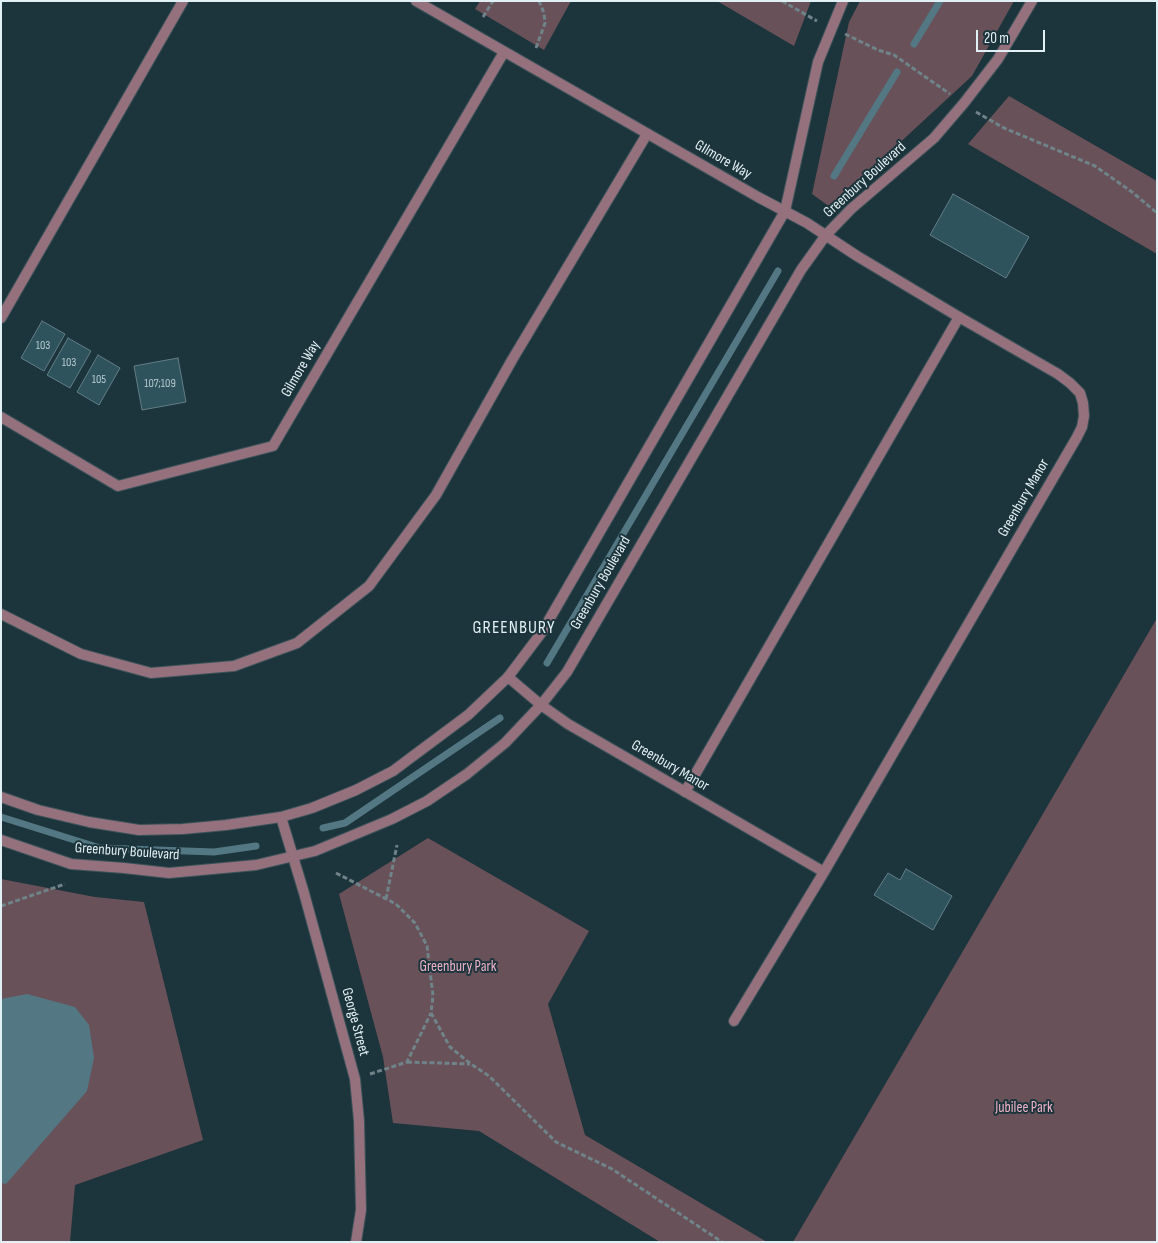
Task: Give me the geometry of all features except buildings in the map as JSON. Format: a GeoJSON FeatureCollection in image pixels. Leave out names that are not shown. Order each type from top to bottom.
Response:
{"type":"FeatureCollection","features":[{"type":"Feature","properties":{"kind":"street"},"geometry":{"type":"LineString","coordinates":[[1,318],[183,1]]}},
{"type":"Feature","properties":{"kind":"street"},"geometry":{"type":"LineString","coordinates":[[1,614],[81,654],[151,673],[234,666],[297,643],[369,586],[436,495],[512,360],[646,134],[416,1]]}},
{"type":"Feature","properties":{"kind":"street","name":"Greenbury Boulevard"},"geometry":{"type":"LineString","coordinates":[[1,797],[38,810],[88,822],[139,830],[226,826],[281,817],[312,808],[356,790],[393,771],[468,715],[508,677],[542,632],[785,211],[818,62],[843,1]]}},
{"type":"Feature","properties":{"kind":"street","name":"Greenbury Boulevard"},"geometry":{"type":"LineString","coordinates":[[1,840],[71,864],[169,873],[256,865],[329,846],[392,819],[427,801],[467,774],[498,749],[541,705],[567,672],[801,270],[826,235],[851,209],[934,138],[998,59],[1032,1]]}},
{"type":"Feature","properties":{"kind":"street","name":"Gilmore Way"},"geometry":{"type":"LineString","coordinates":[[1,416],[118,486],[273,446],[504,52]]}},
{"type":"Feature","properties":{"kind":"street","name":"GIlmore Way"},"geometry":{"type":"LineString","coordinates":[[646,134],[826,235]]}},
{"type":"Feature","properties":{"kind":"street","name":"Greenbury Manor"},"geometry":{"type":"LineString","coordinates":[[734,1021],[824,872],[1082,427],[1084,416],[1080,393],[1058,374],[958,317],[826,235]]}},
{"type":"Feature","properties":{"kind":"street"},"geometry":{"type":"LineString","coordinates":[[685,792],[958,317]]}},
{"type":"Feature","properties":{"kind":"street","name":"Greenbury Manor"},"geometry":{"type":"LineString","coordinates":[[508,677],[541,705],[568,724],[824,872]]}},
{"type":"Feature","properties":{"kind":"street","name":"George Street"},"geometry":{"type":"LineString","coordinates":[[281,817],[355,1079],[359,1121],[361,1210],[356,1242]]}},
{"type":"Feature","properties":{"kind":"path"},"geometry":{"type":"LineString","coordinates":[[483,17],[493,1]]}},
{"type":"Feature","properties":{"kind":"path"},"geometry":{"type":"LineString","coordinates":[[536,48],[545,24],[544,13],[539,1]]}},
{"type":"Feature","properties":{"kind":"path"},"geometry":{"type":"LineString","coordinates":[[782,1],[831,27],[894,56],[983,117],[1004,128],[1096,166],[1157,213]]}},
{"type":"Feature","properties":{"kind":"path"},"geometry":{"type":"LineString","coordinates":[[386,899],[397,845]]}},
{"type":"Feature","properties":{"kind":"path"},"geometry":{"type":"LineString","coordinates":[[336,873],[396,904],[415,923],[427,946],[433,996],[432,1013],[407,1062]]}},
{"type":"Feature","properties":{"kind":"path"},"geometry":{"type":"LineString","coordinates":[[1,906],[65,884]]}},
{"type":"Feature","properties":{"kind":"path"},"geometry":{"type":"LineString","coordinates":[[432,1013],[450,1047],[489,1076],[556,1142],[612,1169],[722,1242]]}},
{"type":"Feature","properties":{"kind":"path"},"geometry":{"type":"LineString","coordinates":[[355,1079],[407,1062],[471,1064]]}},
{"type":"Feature","properties":{"kind":"green space"},"geometry":{"type":"Polygon","coordinates":[[[480,1],[571,1],[544,50],[475,9],[480,1]]]}},
{"type":"Feature","properties":{"kind":"green space"},"geometry":{"type":"Polygon","coordinates":[[[717,1],[811,1],[794,46],[717,1]]]}},
{"type":"Feature","properties":{"kind":"green space"},"geometry":{"type":"Polygon","coordinates":[[[860,1],[1014,1],[972,76],[830,207],[812,194],[849,22],[860,1]]]}},
{"type":"Feature","properties":{"kind":"green space"},"geometry":{"type":"Polygon","coordinates":[[[1009,96],[1157,181],[1157,254],[968,144],[1009,96]]]}},
{"type":"Feature","properties":{"kind":"green space","name":"Jubilee Park"},"geometry":{"type":"Polygon","coordinates":[[[1157,618],[1157,1242],[793,1242],[984,915],[1157,618]]]}},
{"type":"Feature","properties":{"kind":"green space","name":"Greenbury Park"},"geometry":{"type":"Polygon","coordinates":[[[428,838],[589,931],[548,1004],[585,1135],[767,1242],[660,1242],[479,1131],[393,1123],[383,1057],[339,894],[428,838]]]}},
{"type":"Feature","properties":{"kind":"green space"},"geometry":{"type":"Polygon","coordinates":[[[1,879],[95,897],[144,902],[203,1140],[75,1185],[70,1242],[1,1242],[1,879]]]}},
{"type":"Feature","properties":{"kind":"water"},"geometry":{"type":"Polygon","coordinates":[[[27,994],[75,1007],[89,1025],[94,1058],[87,1091],[6,1184],[1,1183],[1,999],[27,994]]]}},
{"type":"Feature","properties":{"kind":"waterway"},"geometry":{"type":"LineString","coordinates":[[914,44],[940,1]]}},
{"type":"Feature","properties":{"kind":"waterway"},"geometry":{"type":"LineString","coordinates":[[834,176],[897,72]]}},
{"type":"Feature","properties":{"kind":"waterway"},"geometry":{"type":"LineString","coordinates":[[547,663],[778,271]]}},
{"type":"Feature","properties":{"kind":"waterway"},"geometry":{"type":"LineString","coordinates":[[323,828],[345,823],[500,718]]}},
{"type":"Feature","properties":{"kind":"waterway"},"geometry":{"type":"LineString","coordinates":[[1,817],[100,848],[214,852],[256,846]]}},
{"type":"Feature","properties":{"kind":"district","name":"GREENBURY"},"geometry":{"type":"Point","coordinates":[514,628]}}]}
